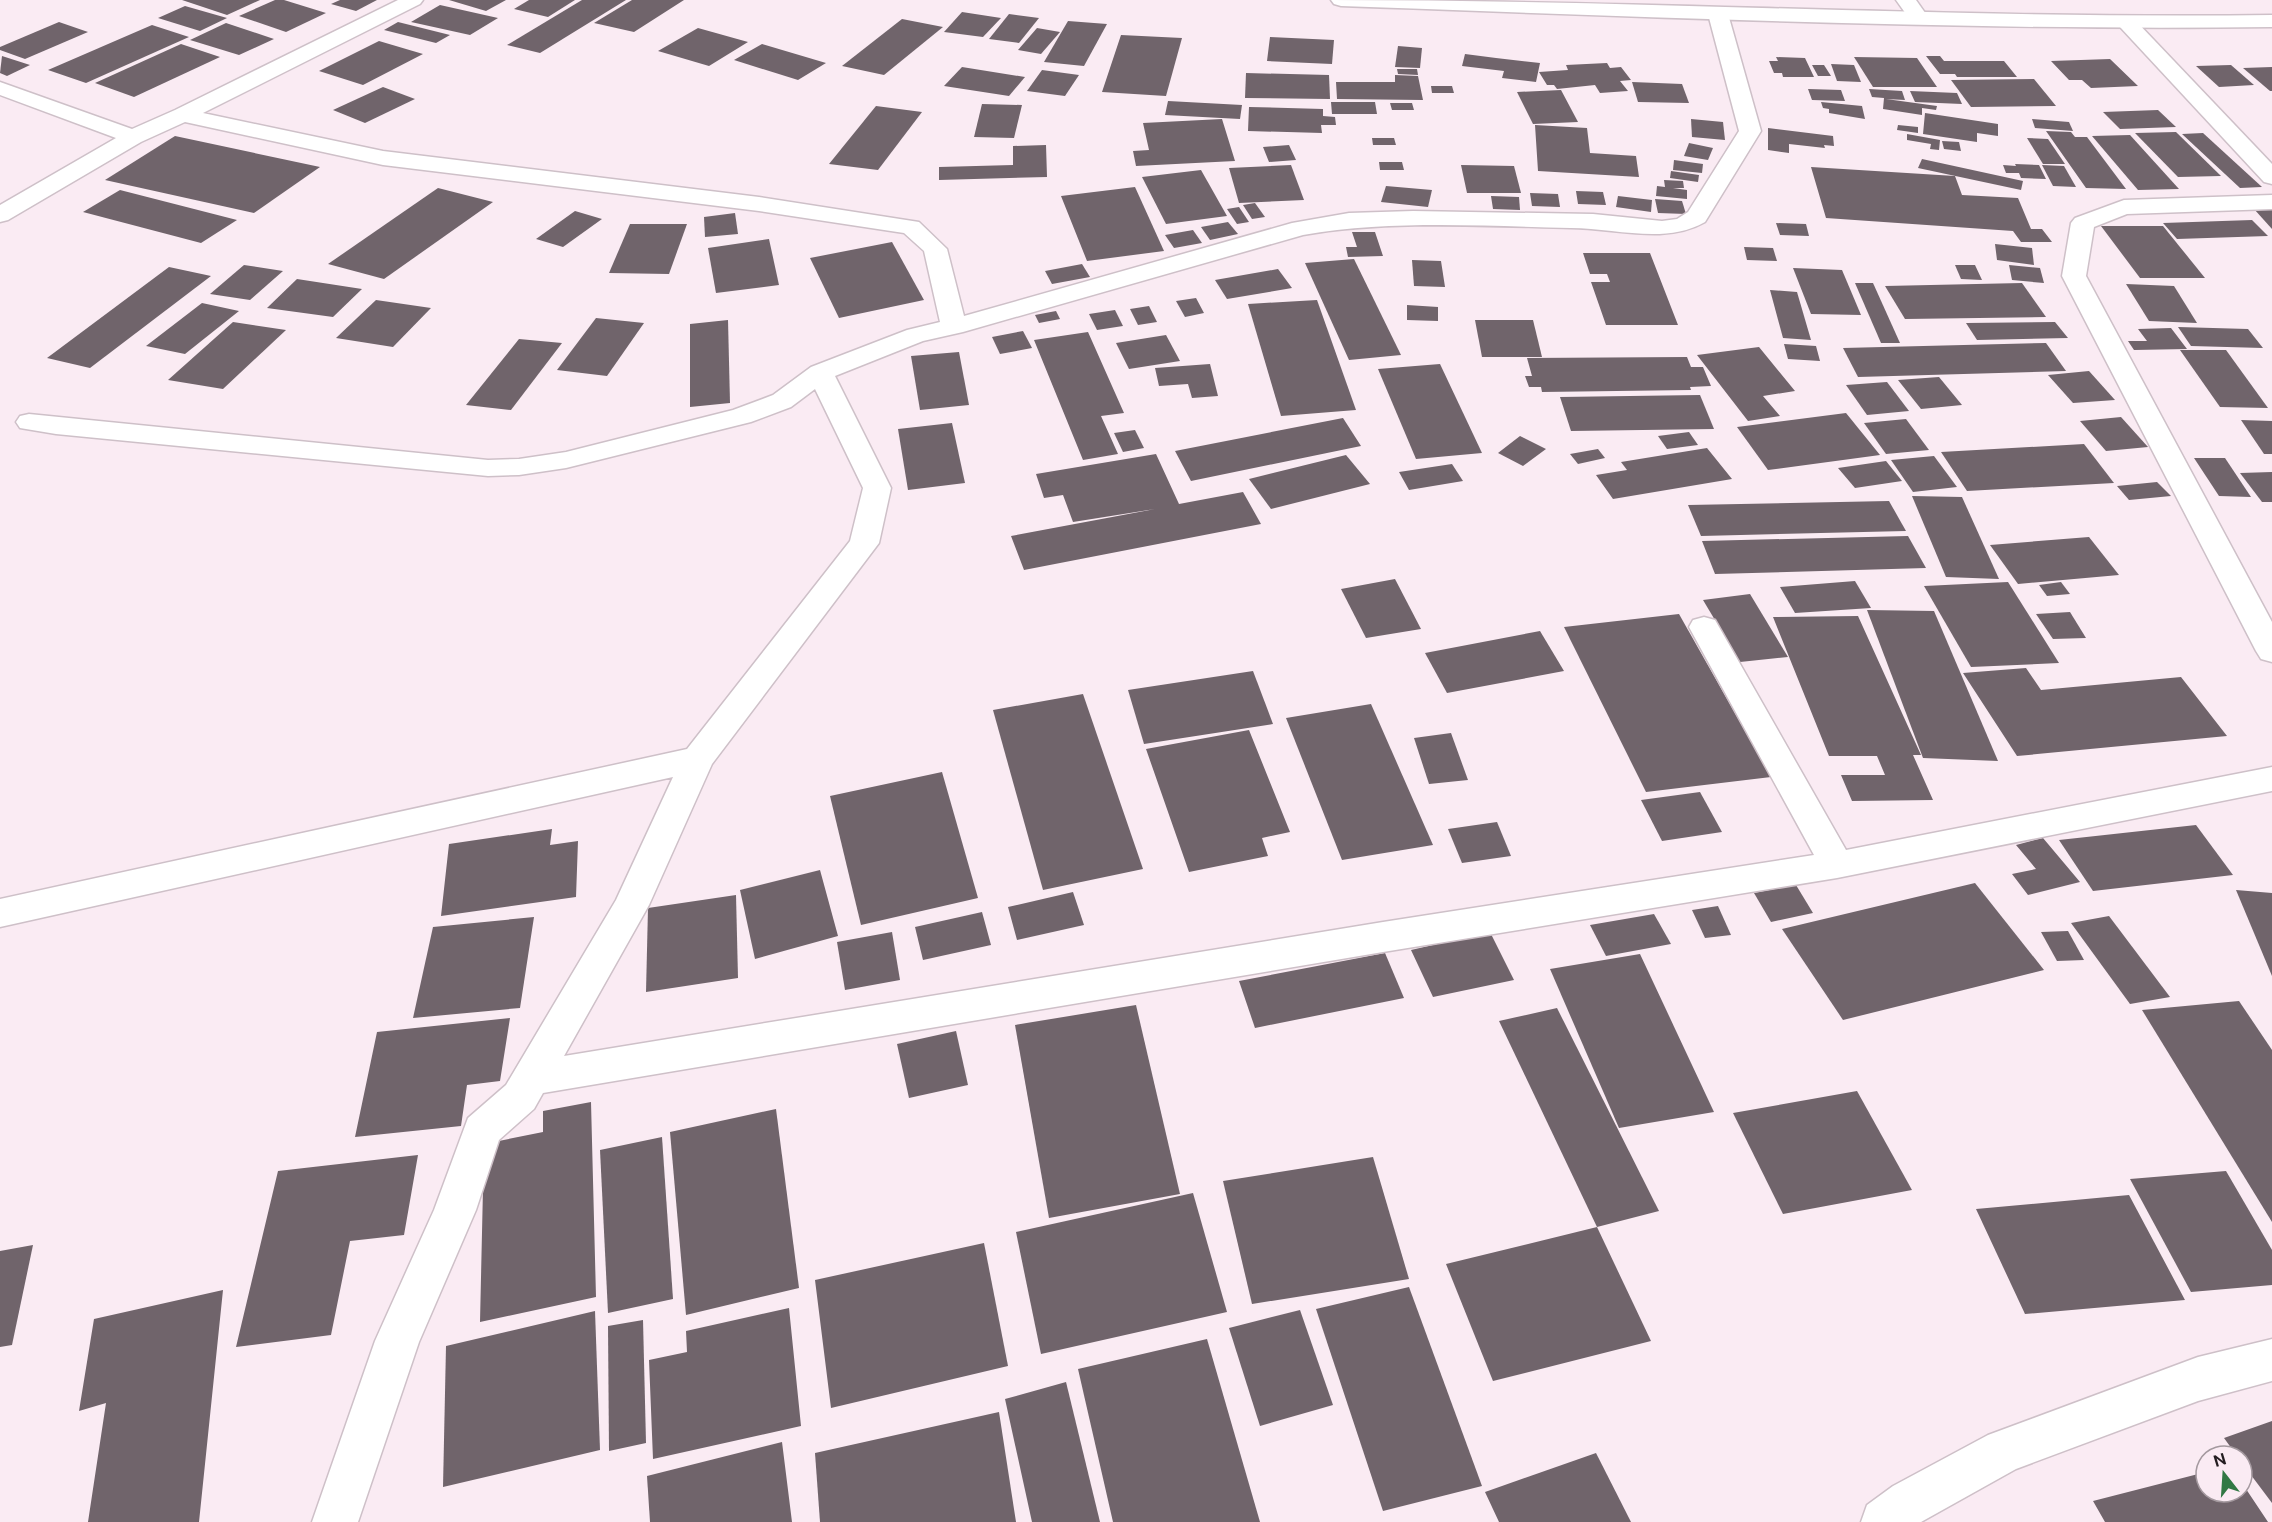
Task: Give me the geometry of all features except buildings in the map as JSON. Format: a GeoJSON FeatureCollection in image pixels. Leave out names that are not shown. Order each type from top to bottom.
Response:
{"type":"FeatureCollection","features":[{"type":"Feature","properties":{"kind":"street"},"geometry":{"type":"LineString","coordinates":[[0,215],[133,137],[183,115],[413,0]]}},
{"type":"Feature","properties":{"kind":"street"},"geometry":{"type":"LineString","coordinates":[[1341,0],[1718,14],[2127,23],[2272,21]]}},
{"type":"Feature","properties":{"kind":"street"},"geometry":{"type":"LineString","coordinates":[[1906,0],[1918,17]]}},
{"type":"Feature","properties":{"kind":"street"},"geometry":{"type":"LineString","coordinates":[[30,422],[476,466],[519,467],[566,460],[742,416],[782,401],[820,373],[916,335],[954,327],[1300,228],[1349,220],[1413,218],[1593,221],[1662,228],[1683,225],[1696,217],[1750,131],[1718,14]]}},
{"type":"Feature","properties":{"kind":"street"},"geometry":{"type":"LineString","coordinates":[[2127,23],[2272,177]]}},
{"type":"Feature","properties":{"kind":"street"},"geometry":{"type":"LineString","coordinates":[[0,88],[133,137]]}},
{"type":"Feature","properties":{"kind":"street"},"geometry":{"type":"LineString","coordinates":[[183,115],[383,158],[759,204],[911,227],[935,249],[954,327]]}},
{"type":"Feature","properties":{"kind":"street"},"geometry":{"type":"LineString","coordinates":[[2272,202],[2124,207],[2083,223],[2074,276],[2272,651]]}},
{"type":"Feature","properties":{"kind":"street"},"geometry":{"type":"LineString","coordinates":[[335,1522],[397,1341],[455,1210],[482,1130],[520,1097],[631,905],[698,759],[864,543],[877,488],[820,373]]}},
{"type":"Feature","properties":{"kind":"street"},"geometry":{"type":"LineString","coordinates":[[1704,627],[1837,865]]}},
{"type":"Feature","properties":{"kind":"street"},"geometry":{"type":"LineString","coordinates":[[0,913],[698,759]]}},
{"type":"Feature","properties":{"kind":"street"},"geometry":{"type":"LineString","coordinates":[[531,1078],[1383,937],[1837,865],[2272,779]]}},
{"type":"Feature","properties":{"kind":"street"},"geometry":{"type":"LineString","coordinates":[[1884,1522],[1909,1502],[2004,1451],[2198,1379],[2272,1360]]}}]}
